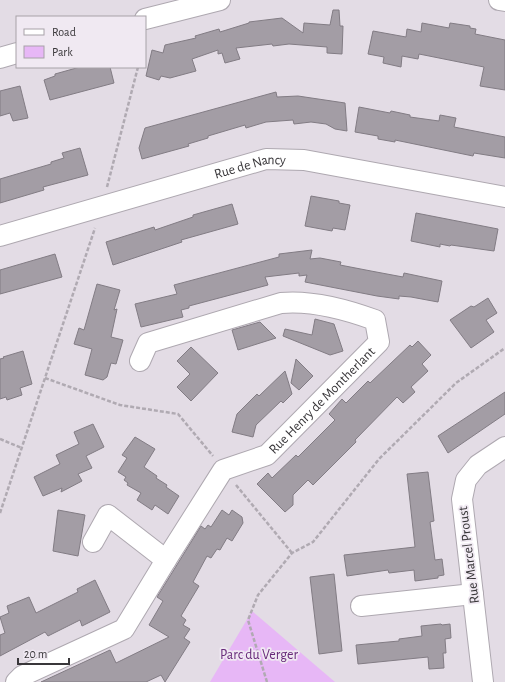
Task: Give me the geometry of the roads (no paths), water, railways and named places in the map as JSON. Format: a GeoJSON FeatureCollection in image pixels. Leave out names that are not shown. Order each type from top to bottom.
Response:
{"type":"FeatureCollection","features":[{"type":"Feature","properties":{"kind":"street"},"geometry":{"type":"LineString","coordinates":[[146,19],[220,0]]}},
{"type":"Feature","properties":{"kind":"street"},"geometry":{"type":"LineString","coordinates":[[499,0],[505,1]]}},
{"type":"Feature","properties":{"kind":"street"},"geometry":{"type":"LineString","coordinates":[[0,58],[16,53]]}},
{"type":"Feature","properties":{"kind":"street","name":"Rue de Nancy"},"geometry":{"type":"LineString","coordinates":[[0,236],[266,159],[304,160],[505,197]]}},
{"type":"Feature","properties":{"kind":"street","name":"Rue Henry de Montherlant"},"geometry":{"type":"LineString","coordinates":[[140,361],[148,343],[281,303],[297,302],[350,311],[375,320],[379,342],[267,455],[223,470],[166,560]]}},
{"type":"Feature","properties":{"kind":"street","name":"Rue Marcel Proust"},"geometry":{"type":"LineString","coordinates":[[483,682],[462,499],[466,480],[478,465],[505,447]]}},
{"type":"Feature","properties":{"kind":"street"},"geometry":{"type":"LineString","coordinates":[[16,682],[22,676],[124,629],[166,560],[108,515],[93,542]]}},
{"type":"Feature","properties":{"kind":"street"},"geometry":{"type":"LineString","coordinates":[[362,606],[473,594]]}},
{"type":"Feature","properties":{"kind":"park label","name":"Parc du Verger"},"geometry":{"type":"Point","coordinates":[259,654]}}]}
